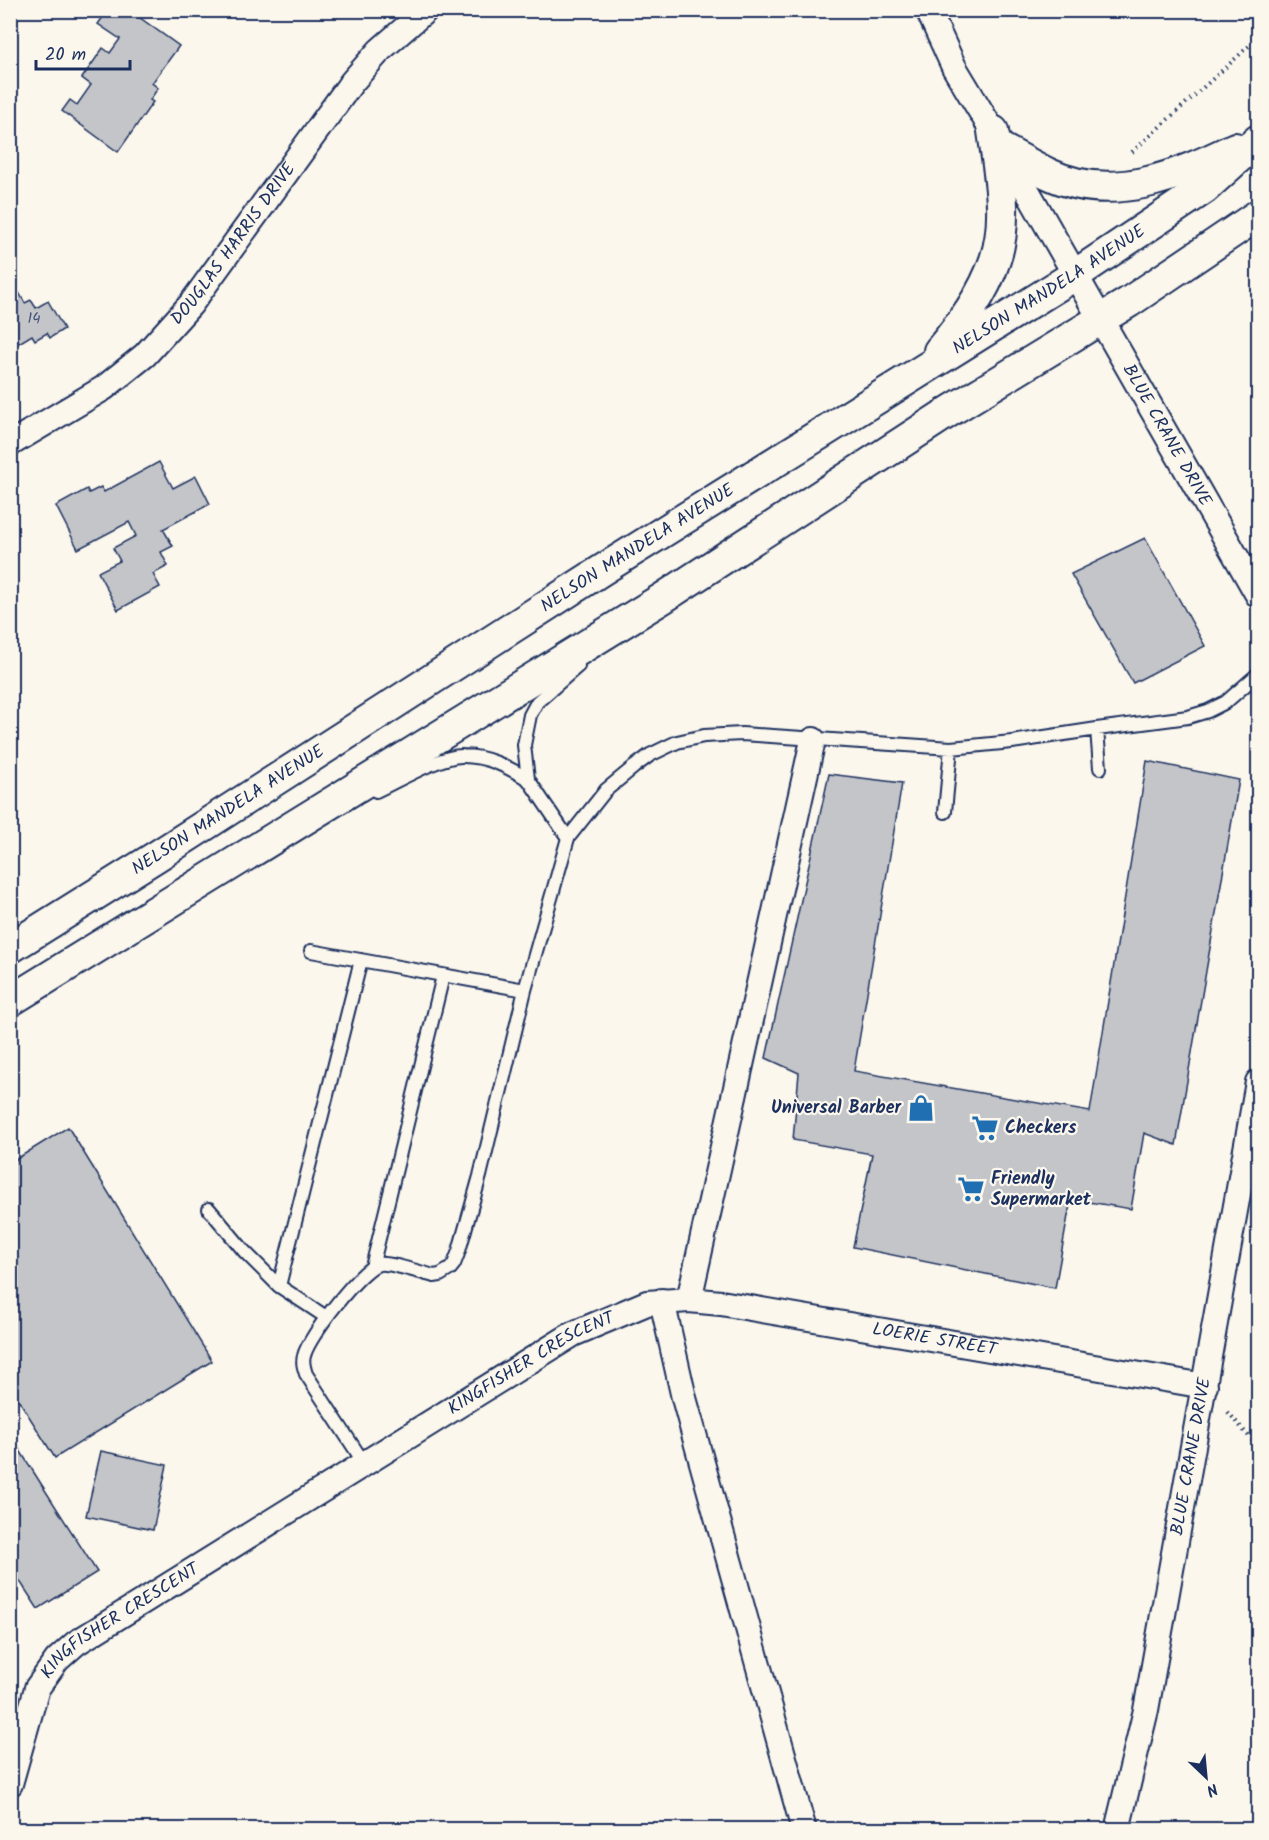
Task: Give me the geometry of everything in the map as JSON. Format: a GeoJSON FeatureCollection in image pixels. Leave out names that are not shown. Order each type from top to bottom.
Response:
{"type":"FeatureCollection","features":[{"type":"Feature","properties":{"kind":"street","name":"DOUGLAS HARRIS DRIVE"},"geometry":{"type":"LineString","coordinates":[[10,444],[104,388],[145,355],[191,304],[352,82],[380,50],[426,10]]}},
{"type":"Feature","properties":{"kind":"street","name":"BLUE CRANE DRIVE"},"geometry":{"type":"LineString","coordinates":[[928,10],[954,67],[999,141],[1258,594]]}},
{"type":"Feature","properties":{"kind":"street"},"geometry":{"type":"LineString","coordinates":[[999,141],[1051,175],[1088,186],[1115,187],[1152,182],[1193,168],[1239,147],[1258,132]]}},
{"type":"Feature","properties":{"kind":"street","name":"NELSON MANDELA AVENUE"},"geometry":{"type":"LineString","coordinates":[[10,948],[602,570],[1075,275],[1205,188],[1258,140]]}},
{"type":"Feature","properties":{"kind":"street"},"geometry":{"type":"LineString","coordinates":[[926,367],[964,319],[995,261],[1002,212],[999,141]]}},
{"type":"Feature","properties":{"kind":"street"},"geometry":{"type":"LineString","coordinates":[[10,1001],[663,598],[950,411],[1100,320],[1258,215]]}},
{"type":"Feature","properties":{"kind":"street"},"geometry":{"type":"LineString","coordinates":[[689,1300],[813,740]]}},
{"type":"Feature","properties":{"kind":"street","name":"BLUE CRANE DRIVE"},"geometry":{"type":"LineString","coordinates":[[1117,1830],[1146,1710],[1258,1082]]}},
{"type":"Feature","properties":{"kind":"street","name":"LOERIE STREET"},"geometry":{"type":"LineString","coordinates":[[662,1301],[689,1300],[721,1303],[1205,1386]]}},
{"type":"Feature","properties":{"kind":"street"},"geometry":{"type":"LineString","coordinates":[[662,1301],[684,1398],[804,1830]]}},
{"type":"Feature","properties":{"kind":"street","name":"KINGFISHER CRESCENT"},"geometry":{"type":"LineString","coordinates":[[10,1784],[37,1688],[57,1660],[76,1643],[573,1334],[631,1309],[662,1301]]}},
{"type":"Feature","properties":{"kind":"lane"},"geometry":{"type":"LineString","coordinates":[[568,838],[528,778],[524,746],[530,715],[537,702],[547,691],[663,598]]}},
{"type":"Feature","properties":{"kind":"lane"},"geometry":{"type":"LineString","coordinates":[[372,1267],[385,1264],[434,1276],[440,1275],[454,1264],[480,1176],[525,990],[568,838],[606,790],[650,755],[677,742],[704,736],[742,734],[951,748],[1023,741],[1188,717],[1226,702],[1258,674]]}},
{"type":"Feature","properties":{"kind":"lane"},"geometry":{"type":"LineString","coordinates":[[1097,729],[1100,768]]}},
{"type":"Feature","properties":{"kind":"lane"},"geometry":{"type":"LineString","coordinates":[[945,812],[951,748]]}},
{"type":"Feature","properties":{"kind":"lane"},"geometry":{"type":"LineString","coordinates":[[265,843],[438,762],[460,756],[481,758],[505,765],[528,778]]}},
{"type":"Feature","properties":{"kind":"lane"},"geometry":{"type":"LineString","coordinates":[[311,951],[525,990]]}},
{"type":"Feature","properties":{"kind":"lane"},"geometry":{"type":"LineString","coordinates":[[279,1286],[361,960]]}},
{"type":"Feature","properties":{"kind":"lane"},"geometry":{"type":"LineString","coordinates":[[364,1463],[306,1374],[304,1354],[326,1317],[372,1267],[443,976]]}},
{"type":"Feature","properties":{"kind":"lane"},"geometry":{"type":"LineString","coordinates":[[209,1209],[245,1252],[279,1286],[326,1317]]}},
{"type":"Feature","properties":{"kind":"path"},"geometry":{"type":"LineString","coordinates":[[1115,187],[1118,170],[1128,155],[1258,38]]}},
{"type":"Feature","properties":{"kind":"path"},"geometry":{"type":"LineString","coordinates":[[1205,1386],[1258,1448]]}},
{"type":"Feature","properties":{"kind":"building"},"geometry":{"type":"Polygon","coordinates":[[[108,10],[129,10],[179,46],[152,83],[158,88],[150,100],[153,102],[118,152],[62,111],[70,100],[77,105],[91,85],[82,78],[103,48],[110,53],[120,39],[98,24],[108,10]]]}},
{"type":"Feature","properties":{"kind":"building"},"geometry":{"type":"Polygon","coordinates":[[[10,277],[25,303],[31,300],[36,308],[48,301],[64,329],[50,338],[47,333],[35,340],[32,335],[19,343],[14,333],[10,334],[10,277]]]}},
{"type":"Feature","properties":{"kind":"building"},"geometry":{"type":"Polygon","coordinates":[[[159,462],[173,488],[196,476],[210,504],[163,529],[173,546],[161,552],[168,566],[153,574],[160,587],[118,610],[98,572],[120,561],[113,548],[136,536],[129,522],[78,549],[56,506],[87,489],[89,493],[101,487],[104,492],[159,462]]]}},
{"type":"Feature","properties":{"kind":"building"},"geometry":{"type":"Polygon","coordinates":[[[1145,538],[1205,646],[1133,683],[1071,574],[1145,538]]]}},
{"type":"Feature","properties":{"kind":"building"},"geometry":{"type":"Polygon","coordinates":[[[1147,761],[1239,780],[1176,1145],[1144,1133],[1131,1209],[1071,1199],[1055,1288],[853,1247],[872,1154],[793,1140],[799,1073],[766,1058],[829,774],[902,783],[854,1071],[1090,1112],[1147,761]]]}},
{"type":"Feature","properties":{"kind":"building"},"geometry":{"type":"Polygon","coordinates":[[[68,1127],[212,1361],[55,1458],[10,1386],[10,1163],[68,1127]]]}},
{"type":"Feature","properties":{"kind":"building"},"geometry":{"type":"Polygon","coordinates":[[[19,1449],[97,1572],[38,1609],[10,1566],[10,1454],[19,1449]]]}},
{"type":"Feature","properties":{"kind":"building"},"geometry":{"type":"Polygon","coordinates":[[[101,1451],[167,1465],[153,1530],[86,1516],[101,1451]]]}},
{"type":"Feature","properties":{"kind":"place","name":"Universal Barber"},"geometry":{"type":"Point","coordinates":[921,1108]}},
{"type":"Feature","properties":{"kind":"place","name":"Checkers"},"geometry":{"type":"Point","coordinates":[985,1128]}},
{"type":"Feature","properties":{"kind":"place","name":"Friendly Supermarket"},"geometry":{"type":"Point","coordinates":[971,1189]}}]}
